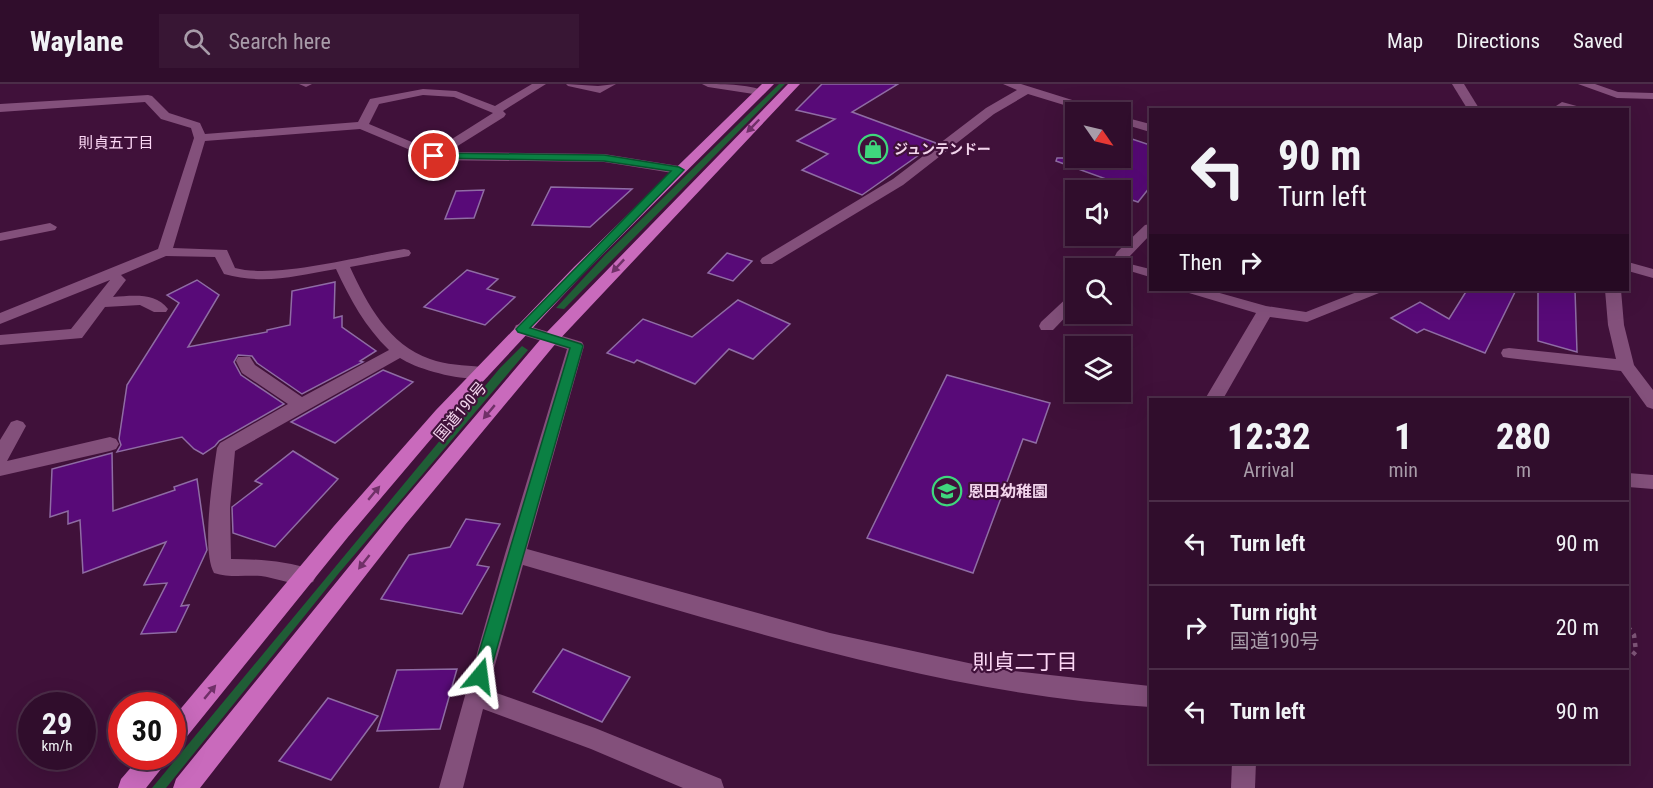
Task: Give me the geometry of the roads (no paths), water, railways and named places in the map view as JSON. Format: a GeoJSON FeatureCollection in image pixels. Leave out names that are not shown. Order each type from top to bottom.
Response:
{"type":"FeatureCollection","features":[{"type":"Feature","properties":{"kind":"highway","name":"国道190号"},"geometry":{"type":"LineString","coordinates":[[185,788],[398,520],[551,338],[794,84]]}},
{"type":"Feature","properties":{"kind":"highway","name":"国道190号"},"geometry":{"type":"LineString","coordinates":[[186,720],[398,464],[481,373],[679,170],[764,88]]}},
{"type":"Feature","properties":{"kind":"highway"},"geometry":{"type":"LineString","coordinates":[[130,788],[145,770]]}},
{"type":"Feature","properties":{"kind":"street"},"geometry":{"type":"LineString","coordinates":[[456,94],[475,84]]}},
{"type":"Feature","properties":{"kind":"street"},"geometry":{"type":"LineString","coordinates":[[496,110],[540,84]]}},
{"type":"Feature","properties":{"kind":"street"},"geometry":{"type":"LineString","coordinates":[[572,84],[600,90],[610,84]]}},
{"type":"Feature","properties":{"kind":"street"},"geometry":{"type":"LineString","coordinates":[[708,84],[764,88]]}},
{"type":"Feature","properties":{"kind":"street"},"geometry":{"type":"LineString","coordinates":[[1009,84],[1065,102]]}},
{"type":"Feature","properties":{"kind":"street"},"geometry":{"type":"LineString","coordinates":[[1458,84],[1473,108]]}},
{"type":"Feature","properties":{"kind":"street"},"geometry":{"type":"LineString","coordinates":[[1584,84],[1617,95],[1653,96]]}},
{"type":"Feature","properties":{"kind":"street"},"geometry":{"type":"LineString","coordinates":[[767,261],[898,182],[990,111],[1026,90]]}},
{"type":"Feature","properties":{"kind":"street"},"geometry":{"type":"LineString","coordinates":[[362,125],[374,101],[423,92],[456,94],[496,110],[500,114],[434,156]]}},
{"type":"Feature","properties":{"kind":"street"},"geometry":{"type":"LineString","coordinates":[[1614,108],[1617,95]]}},
{"type":"Feature","properties":{"kind":"street"},"geometry":{"type":"LineString","coordinates":[[0,108],[148,98],[165,116],[196,126],[200,138],[164,252]]}},
{"type":"Feature","properties":{"kind":"street"},"geometry":{"type":"LineString","coordinates":[[1562,106],[1571,108]]}},
{"type":"Feature","properties":{"kind":"street"},"geometry":{"type":"LineString","coordinates":[[1131,122],[1149,128]]}},
{"type":"Feature","properties":{"kind":"street"},"geometry":{"type":"LineString","coordinates":[[200,138],[362,125],[434,156],[604,158],[679,170]]}},
{"type":"Feature","properties":{"kind":"street"},"geometry":{"type":"LineString","coordinates":[[0,237],[50,227]]}},
{"type":"Feature","properties":{"kind":"street"},"geometry":{"type":"LineString","coordinates":[[1120,258],[1149,229]]}},
{"type":"Feature","properties":{"kind":"street"},"geometry":{"type":"LineString","coordinates":[[0,319],[164,252],[222,253],[222,258],[229,271],[248,276],[277,275],[404,253]]}},
{"type":"Feature","properties":{"kind":"street"},"geometry":{"type":"LineString","coordinates":[[341,264],[368,316],[399,352],[426,364],[481,373]]}},
{"type":"Feature","properties":{"kind":"street"},"geometry":{"type":"LineString","coordinates":[[1629,266],[1653,274]]}},
{"type":"Feature","properties":{"kind":"street"},"geometry":{"type":"LineString","coordinates":[[1131,270],[1149,273]]}},
{"type":"Feature","properties":{"kind":"street"},"geometry":{"type":"LineString","coordinates":[[0,340],[76,334],[118,280],[112,273]]}},
{"type":"Feature","properties":{"kind":"street"},"geometry":{"type":"LineString","coordinates":[[1197,291],[1265,311],[1307,316],[1371,291]]}},
{"type":"Feature","properties":{"kind":"street"},"geometry":{"type":"LineString","coordinates":[[1613,291],[1616,326],[1626,366],[1653,403]]}},
{"type":"Feature","properties":{"kind":"street"},"geometry":{"type":"LineString","coordinates":[[100,302],[143,300],[160,309]]}},
{"type":"Feature","properties":{"kind":"street"},"geometry":{"type":"LineString","coordinates":[[1047,326],[1065,308]]}},
{"type":"Feature","properties":{"kind":"street"},"geometry":{"type":"LineString","coordinates":[[1215,398],[1265,311]]}},
{"type":"Feature","properties":{"kind":"street"},"geometry":{"type":"LineString","coordinates":[[451,788],[515,554],[576,346],[522,329]]}},
{"type":"Feature","properties":{"kind":"street"},"geometry":{"type":"LineString","coordinates":[[306,576],[262,568],[221,567],[218,540],[219,502],[226,448],[300,404],[399,352]]}},
{"type":"Feature","properties":{"kind":"street"},"geometry":{"type":"LineString","coordinates":[[1509,353],[1626,366]]}},
{"type":"Feature","properties":{"kind":"street"},"geometry":{"type":"LineString","coordinates":[[244,361],[248,369],[300,404]]}},
{"type":"Feature","properties":{"kind":"street"},"geometry":{"type":"LineString","coordinates":[[0,456],[17,426]]}},
{"type":"Feature","properties":{"kind":"street"},"geometry":{"type":"LineString","coordinates":[[0,469],[110,444]]}},
{"type":"Feature","properties":{"kind":"street"},"geometry":{"type":"LineString","coordinates":[[1629,480],[1653,482]]}},
{"type":"Feature","properties":{"kind":"street"},"geometry":{"type":"LineString","coordinates":[[515,554],[830,643],[996,679],[1149,697]]}},
{"type":"Feature","properties":{"kind":"street"},"geometry":{"type":"LineString","coordinates":[[475,696],[595,739],[712,788]]}},
{"type":"Feature","properties":{"kind":"street"},"geometry":{"type":"LineString","coordinates":[[1243,788],[1244,764]]}},
{"type":"Feature","properties":{"kind":"place","name":"ジュンテンドー"},"geometry":{"type":"Point","coordinates":[873,149]}},
{"type":"Feature","properties":{"kind":"place","name":"恩田幼稚園"},"geometry":{"type":"Point","coordinates":[947,491]}},
{"type":"Feature","properties":{"kind":"district","name":"則貞五丁目"},"geometry":{"type":"Point","coordinates":[116,143]}},
{"type":"Feature","properties":{"kind":"district","name":"則貞二丁目"},"geometry":{"type":"Point","coordinates":[1025,662]}}]}
